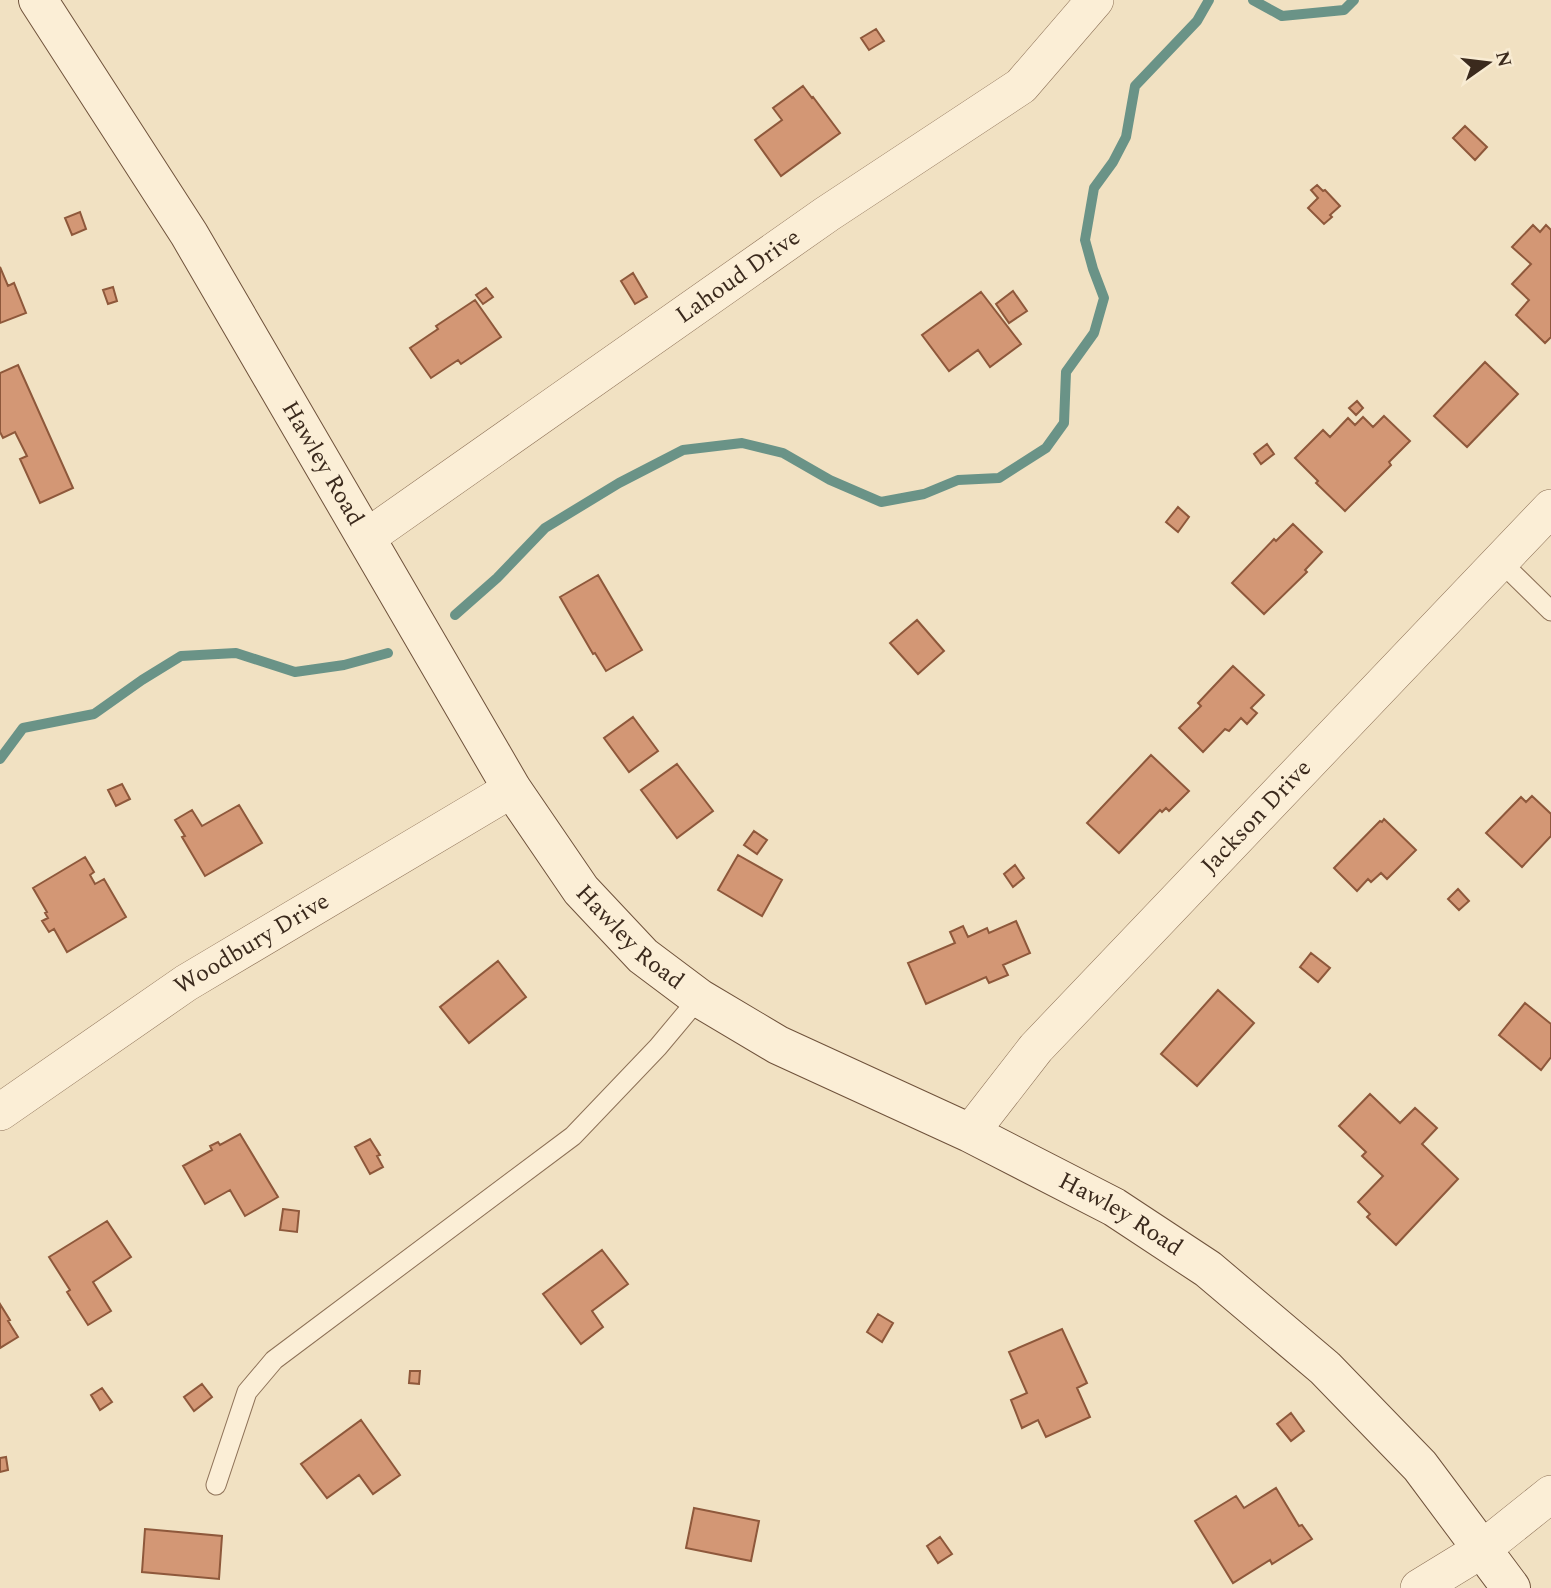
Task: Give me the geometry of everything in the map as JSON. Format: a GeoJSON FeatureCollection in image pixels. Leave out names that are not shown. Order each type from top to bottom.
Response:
{"type":"FeatureCollection","features":[{"type":"Feature","properties":{"kind":"street","name":"Hawley Road"},"geometry":{"type":"LineString","coordinates":[[38,0],[190,234],[512,789],[581,890],[643,956],[699,998],[778,1045],[970,1133],[1114,1207],[1208,1269],[1325,1368],[1420,1466],[1511,1588]]}},
{"type":"Feature","properties":{"kind":"street","name":"Lahoud Drive"},"geometry":{"type":"LineString","coordinates":[[366,538],[827,214],[1021,86],[1095,0]]}},
{"type":"Feature","properties":{"kind":"street","name":"Jackson Drive"},"geometry":{"type":"LineString","coordinates":[[970,1133],[1036,1048],[1551,508]]}},
{"type":"Feature","properties":{"kind":"street","name":"Woodbury Drive"},"geometry":{"type":"LineString","coordinates":[[0,1112],[186,983],[512,789]]}},
{"type":"Feature","properties":{"kind":"street"},"geometry":{"type":"LineString","coordinates":[[1419,1588],[1481,1550],[1551,1494]]}},
{"type":"Feature","properties":{"kind":"lane"},"geometry":{"type":"LineString","coordinates":[[1500,561],[1551,611]]}},
{"type":"Feature","properties":{"kind":"lane"},"geometry":{"type":"LineString","coordinates":[[216,1485],[247,1392],[274,1360],[573,1136],[658,1047],[699,998]]}},
{"type":"Feature","properties":{"kind":"building"},"geometry":{"type":"Polygon","coordinates":[[[876,29],[884,41],[869,50],[861,38],[876,29]]]}},
{"type":"Feature","properties":{"kind":"building"},"geometry":{"type":"Polygon","coordinates":[[[803,86],[840,133],[781,176],[755,140],[782,120],[773,108],[803,86]]]}},
{"type":"Feature","properties":{"kind":"building"},"geometry":{"type":"Polygon","coordinates":[[[1465,126],[1487,147],[1475,160],[1453,138],[1465,126]]]}},
{"type":"Feature","properties":{"kind":"building"},"geometry":{"type":"Polygon","coordinates":[[[1317,185],[1340,206],[1324,224],[1308,208],[1318,198],[1311,190],[1317,185]]]}},
{"type":"Feature","properties":{"kind":"building"},"geometry":{"type":"Polygon","coordinates":[[[80,212],[86,229],[72,235],[65,218],[80,212]]]}},
{"type":"Feature","properties":{"kind":"building"},"geometry":{"type":"Polygon","coordinates":[[[1533,225],[1540,232],[1546,225],[1551,230],[1551,337],[1545,343],[1516,315],[1529,300],[1512,284],[1531,264],[1512,247],[1533,225]]]}},
{"type":"Feature","properties":{"kind":"building"},"geometry":{"type":"Polygon","coordinates":[[[0,267],[8,286],[14,283],[26,313],[0,323],[0,267]]]}},
{"type":"Feature","properties":{"kind":"building"},"geometry":{"type":"Polygon","coordinates":[[[633,273],[647,297],[635,304],[621,281],[633,273]]]}},
{"type":"Feature","properties":{"kind":"building"},"geometry":{"type":"Polygon","coordinates":[[[113,287],[117,301],[108,304],[103,290],[113,287]]]}},
{"type":"Feature","properties":{"kind":"building"},"geometry":{"type":"Polygon","coordinates":[[[486,288],[493,297],[483,304],[476,295],[486,288]]]}},
{"type":"Feature","properties":{"kind":"building"},"geometry":{"type":"Polygon","coordinates":[[[1013,291],[1027,311],[1009,323],[996,304],[1013,291]]]}},
{"type":"Feature","properties":{"kind":"building"},"geometry":{"type":"Polygon","coordinates":[[[981,292],[1021,344],[990,367],[978,350],[949,371],[922,335],[981,292]]]}},
{"type":"Feature","properties":{"kind":"building"},"geometry":{"type":"Polygon","coordinates":[[[475,300],[501,337],[461,364],[458,360],[431,378],[410,348],[438,329],[436,326],[475,300]]]}},
{"type":"Feature","properties":{"kind":"building"},"geometry":{"type":"Polygon","coordinates":[[[1485,362],[1518,394],[1467,447],[1434,416],[1485,362]]]}},
{"type":"Feature","properties":{"kind":"building"},"geometry":{"type":"Polygon","coordinates":[[[18,365],[73,488],[40,503],[20,459],[27,456],[15,432],[3,438],[0,432],[0,373],[18,365]]]}},
{"type":"Feature","properties":{"kind":"building"},"geometry":{"type":"Polygon","coordinates":[[[1357,401],[1363,408],[1356,415],[1349,408],[1357,401]]]}},
{"type":"Feature","properties":{"kind":"building"},"geometry":{"type":"Polygon","coordinates":[[[1384,416],[1410,441],[1389,462],[1391,465],[1345,511],[1295,458],[1323,430],[1330,437],[1348,418],[1355,425],[1363,417],[1373,427],[1384,416]]]}},
{"type":"Feature","properties":{"kind":"building"},"geometry":{"type":"Polygon","coordinates":[[[1267,444],[1274,454],[1261,464],[1254,454],[1267,444]]]}},
{"type":"Feature","properties":{"kind":"building"},"geometry":{"type":"Polygon","coordinates":[[[1178,507],[1189,517],[1178,532],[1166,522],[1178,507]]]}},
{"type":"Feature","properties":{"kind":"building"},"geometry":{"type":"Polygon","coordinates":[[[1293,524],[1322,552],[1305,570],[1307,572],[1264,614],[1232,583],[1274,539],[1276,541],[1293,524]]]}},
{"type":"Feature","properties":{"kind":"building"},"geometry":{"type":"Polygon","coordinates":[[[598,575],[642,650],[606,671],[560,597],[598,575]]]}},
{"type":"Feature","properties":{"kind":"building"},"geometry":{"type":"Polygon","coordinates":[[[917,620],[944,651],[918,674],[890,643],[917,620]]]}},
{"type":"Feature","properties":{"kind":"building"},"geometry":{"type":"Polygon","coordinates":[[[1233,666],[1264,695],[1251,708],[1257,713],[1247,724],[1241,718],[1229,731],[1225,729],[1203,752],[1179,728],[1201,706],[1198,703],[1233,666]]]}},
{"type":"Feature","properties":{"kind":"building"},"geometry":{"type":"Polygon","coordinates":[[[633,717],[658,751],[629,772],[604,738],[633,717]]]}},
{"type":"Feature","properties":{"kind":"building"},"geometry":{"type":"Polygon","coordinates":[[[1151,755],[1189,791],[1169,811],[1166,808],[1162,812],[1160,810],[1119,853],[1087,823],[1151,755]]]}},
{"type":"Feature","properties":{"kind":"building"},"geometry":{"type":"Polygon","coordinates":[[[677,764],[713,811],[677,838],[641,790],[677,764]]]}},
{"type":"Feature","properties":{"kind":"building"},"geometry":{"type":"Polygon","coordinates":[[[122,784],[130,799],[116,806],[108,790],[122,784]]]}},
{"type":"Feature","properties":{"kind":"building"},"geometry":{"type":"Polygon","coordinates":[[[1532,796],[1551,814],[1551,836],[1522,867],[1486,833],[1521,797],[1526,802],[1532,796]]]}},
{"type":"Feature","properties":{"kind":"building"},"geometry":{"type":"Polygon","coordinates":[[[239,805],[262,843],[205,876],[175,820],[192,810],[202,826],[239,805]]]}},
{"type":"Feature","properties":{"kind":"building"},"geometry":{"type":"Polygon","coordinates":[[[1384,819],[1416,850],[1387,879],[1381,873],[1371,882],[1368,879],[1357,891],[1334,868],[1384,819]]]}},
{"type":"Feature","properties":{"kind":"building"},"geometry":{"type":"Polygon","coordinates":[[[754,831],[767,840],[757,854],[744,845],[754,831]]]}},
{"type":"Feature","properties":{"kind":"building"},"geometry":{"type":"Polygon","coordinates":[[[738,855],[782,880],[762,916],[718,890],[738,855]]]}},
{"type":"Feature","properties":{"kind":"building"},"geometry":{"type":"Polygon","coordinates":[[[85,857],[94,872],[90,875],[95,884],[104,879],[126,917],[67,952],[54,929],[49,932],[42,921],[48,918],[45,913],[47,912],[33,888],[85,857]]]}},
{"type":"Feature","properties":{"kind":"building"},"geometry":{"type":"Polygon","coordinates":[[[1015,865],[1024,878],[1013,887],[1004,874],[1015,865]]]}},
{"type":"Feature","properties":{"kind":"building"},"geometry":{"type":"Polygon","coordinates":[[[1458,889],[1469,901],[1459,910],[1448,899],[1458,889]]]}},
{"type":"Feature","properties":{"kind":"building"},"geometry":{"type":"Polygon","coordinates":[[[1016,921],[1030,953],[1003,965],[1008,975],[989,983],[986,977],[926,1004],[908,963],[955,943],[950,932],[963,926],[968,937],[987,928],[989,933],[1016,921]]]}},
{"type":"Feature","properties":{"kind":"building"},"geometry":{"type":"Polygon","coordinates":[[[1311,953],[1330,968],[1318,982],[1300,967],[1311,953]]]}},
{"type":"Feature","properties":{"kind":"building"},"geometry":{"type":"Polygon","coordinates":[[[498,961],[526,997],[469,1043],[440,1007],[498,961]]]}},
{"type":"Feature","properties":{"kind":"building"},"geometry":{"type":"Polygon","coordinates":[[[1218,990],[1254,1023],[1197,1086],[1161,1054],[1218,990]]]}},
{"type":"Feature","properties":{"kind":"building"},"geometry":{"type":"Polygon","coordinates":[[[1525,1003],[1551,1024],[1551,1057],[1541,1070],[1499,1035],[1525,1003]]]}},
{"type":"Feature","properties":{"kind":"building"},"geometry":{"type":"Polygon","coordinates":[[[1370,1094],[1400,1123],[1415,1108],[1437,1128],[1422,1144],[1458,1179],[1396,1245],[1367,1217],[1370,1214],[1358,1202],[1383,1176],[1362,1156],[1366,1152],[1339,1126],[1370,1094]]]}},
{"type":"Feature","properties":{"kind":"building"},"geometry":{"type":"Polygon","coordinates":[[[240,1134],[278,1197],[245,1216],[230,1190],[205,1204],[183,1166],[212,1150],[210,1146],[218,1142],[220,1145],[240,1134]]]}},
{"type":"Feature","properties":{"kind":"building"},"geometry":{"type":"Polygon","coordinates":[[[370,1139],[380,1155],[377,1156],[383,1167],[370,1174],[355,1147],[370,1139]]]}},
{"type":"Feature","properties":{"kind":"building"},"geometry":{"type":"Polygon","coordinates":[[[283,1209],[299,1211],[297,1232],[280,1230],[283,1209]]]}},
{"type":"Feature","properties":{"kind":"building"},"geometry":{"type":"Polygon","coordinates":[[[107,1221],[131,1257],[93,1282],[111,1311],[88,1325],[49,1257],[107,1221]]]}},
{"type":"Feature","properties":{"kind":"building"},"geometry":{"type":"Polygon","coordinates":[[[602,1250],[628,1284],[592,1311],[603,1327],[581,1344],[543,1294],[602,1250]]]}},
{"type":"Feature","properties":{"kind":"building"},"geometry":{"type":"Polygon","coordinates":[[[0,1304],[18,1337],[0,1348],[0,1304]]]}},
{"type":"Feature","properties":{"kind":"building"},"geometry":{"type":"Polygon","coordinates":[[[878,1314],[893,1323],[882,1342],[867,1332],[878,1314]]]}},
{"type":"Feature","properties":{"kind":"building"},"geometry":{"type":"Polygon","coordinates":[[[1062,1329],[1087,1383],[1077,1388],[1090,1417],[1046,1437],[1038,1420],[1022,1428],[1011,1400],[1027,1393],[1009,1352],[1062,1329]]]}},
{"type":"Feature","properties":{"kind":"building"},"geometry":{"type":"Polygon","coordinates":[[[410,1371],[420,1371],[419,1384],[409,1383],[410,1371]]]}},
{"type":"Feature","properties":{"kind":"building"},"geometry":{"type":"Polygon","coordinates":[[[202,1384],[212,1397],[194,1411],[184,1397],[202,1384]]]}},
{"type":"Feature","properties":{"kind":"building"},"geometry":{"type":"Polygon","coordinates":[[[102,1388],[112,1402],[100,1410],[91,1395],[102,1388]]]}},
{"type":"Feature","properties":{"kind":"building"},"geometry":{"type":"Polygon","coordinates":[[[1291,1413],[1304,1431],[1291,1441],[1277,1424],[1291,1413]]]}},
{"type":"Feature","properties":{"kind":"building"},"geometry":{"type":"Polygon","coordinates":[[[361,1420],[400,1475],[373,1494],[359,1475],[327,1498],[301,1464],[361,1420]]]}},
{"type":"Feature","properties":{"kind":"building"},"geometry":{"type":"Polygon","coordinates":[[[6,1457],[8,1470],[0,1472],[0,1458],[6,1457]]]}},
{"type":"Feature","properties":{"kind":"building"},"geometry":{"type":"Polygon","coordinates":[[[1276,1488],[1299,1526],[1302,1525],[1312,1539],[1272,1564],[1270,1560],[1233,1583],[1195,1521],[1236,1496],[1244,1508],[1276,1488]]]}},
{"type":"Feature","properties":{"kind":"building"},"geometry":{"type":"Polygon","coordinates":[[[694,1508],[759,1521],[751,1561],[686,1548],[694,1508]]]}},
{"type":"Feature","properties":{"kind":"building"},"geometry":{"type":"Polygon","coordinates":[[[145,1529],[222,1536],[219,1579],[142,1572],[145,1529]]]}},
{"type":"Feature","properties":{"kind":"building"},"geometry":{"type":"Polygon","coordinates":[[[940,1537],[952,1554],[938,1563],[927,1546],[940,1537]]]}},
{"type":"Feature","properties":{"kind":"waterway"},"geometry":{"type":"LineString","coordinates":[[455,615],[497,578],[545,528],[619,483],[683,450],[742,443],[783,453],[830,480],[881,502],[924,494],[958,480],[999,478],[1046,448],[1064,423],[1066,372],[1094,333],[1104,298],[1085,240],[1094,188],[1113,162],[1126,137],[1135,86],[1197,21],[1209,0]]}},
{"type":"Feature","properties":{"kind":"waterway"},"geometry":{"type":"LineString","coordinates":[[1253,0],[1282,16],[1344,10],[1354,0]]}},
{"type":"Feature","properties":{"kind":"waterway"},"geometry":{"type":"LineString","coordinates":[[0,759],[23,728],[94,714],[181,656],[236,653],[295,672],[344,665],[388,653]]}}]}
